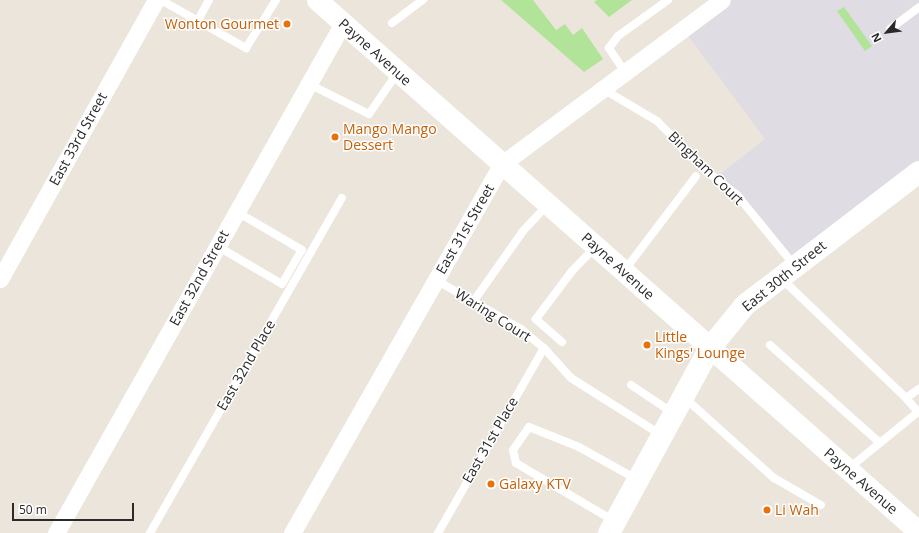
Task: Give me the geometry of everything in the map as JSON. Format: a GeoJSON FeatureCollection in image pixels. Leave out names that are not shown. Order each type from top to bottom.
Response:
{"type":"FeatureCollection","features":[{"type":"Feature","properties":{"kind":"main road","name":"East 30th Street"},"geometry":{"type":"LineString","coordinates":[[612,527],[680,406],[710,348],[746,305],[787,271],[919,172]]}},
{"type":"Feature","properties":{"kind":"street","name":"East 33rd Street"},"geometry":{"type":"LineString","coordinates":[[0,279],[156,0]]}},
{"type":"Feature","properties":{"kind":"street","name":"Payne Avenue"},"geometry":{"type":"LineString","coordinates":[[317,0],[919,532]]}},
{"type":"Feature","properties":{"kind":"street","name":"East 31st Street"},"geometry":{"type":"LineString","coordinates":[[292,533],[502,164],[722,0]]}},
{"type":"Feature","properties":{"kind":"street","name":"East 32nd Street"},"geometry":{"type":"LineString","coordinates":[[56,533],[343,23]]}},
{"type":"Feature","properties":{"kind":"lane"},"geometry":{"type":"LineString","coordinates":[[162,0],[246,48],[276,0]]}},
{"type":"Feature","properties":{"kind":"lane"},"geometry":{"type":"LineString","coordinates":[[198,20],[209,0]]}},
{"type":"Feature","properties":{"kind":"lane"},"geometry":{"type":"LineString","coordinates":[[392,23],[423,0]]}},
{"type":"Feature","properties":{"kind":"lane"},"geometry":{"type":"LineString","coordinates":[[625,72],[609,48],[618,36],[668,0]]}},
{"type":"Feature","properties":{"kind":"lane"},"geometry":{"type":"LineString","coordinates":[[890,29],[919,8]]}},
{"type":"Feature","properties":{"kind":"lane"},"geometry":{"type":"LineString","coordinates":[[309,84],[369,114],[398,72]]}},
{"type":"Feature","properties":{"kind":"lane","name":"Bingham Court"},"geometry":{"type":"LineString","coordinates":[[602,88],[657,121],[709,173],[737,194],[787,271],[919,413]]}},
{"type":"Feature","properties":{"kind":"lane"},"geometry":{"type":"LineString","coordinates":[[624,271],[696,176]]}},
{"type":"Feature","properties":{"kind":"lane","name":"East 32nd Place"},"geometry":{"type":"LineString","coordinates":[[150,533],[342,198]]}},
{"type":"Feature","properties":{"kind":"lane"},"geometry":{"type":"LineString","coordinates":[[473,302],[523,231],[548,204]]}},
{"type":"Feature","properties":{"kind":"lane"},"geometry":{"type":"LineString","coordinates":[[217,246],[282,284],[302,250],[236,212]]}},
{"type":"Feature","properties":{"kind":"lane"},"geometry":{"type":"LineString","coordinates":[[562,342],[536,319],[572,271],[596,246]]}},
{"type":"Feature","properties":{"kind":"lane","name":"Waring Court"},"geometry":{"type":"LineString","coordinates":[[436,280],[521,329],[544,348],[576,382],[663,437]]}},
{"type":"Feature","properties":{"kind":"lane"},"geometry":{"type":"LineString","coordinates":[[770,345],[880,443]]}},
{"type":"Feature","properties":{"kind":"lane","name":"East 31st Place"},"geometry":{"type":"LineString","coordinates":[[438,533],[544,348]]}},
{"type":"Feature","properties":{"kind":"lane"},"geometry":{"type":"LineString","coordinates":[[631,385],[680,406],[774,478],[821,504]]}},
{"type":"Feature","properties":{"kind":"lane"},"geometry":{"type":"LineString","coordinates":[[906,398],[919,389]]}},
{"type":"Feature","properties":{"kind":"lane"},"geometry":{"type":"LineString","coordinates":[[847,469],[919,413]]}},
{"type":"Feature","properties":{"kind":"lane"},"geometry":{"type":"LineString","coordinates":[[612,527],[516,463],[513,450],[529,428],[579,447],[639,480]]}},
{"type":"Feature","properties":{"kind":"shaded area"},"geometry":{"type":"Polygon","coordinates":[[[722,0],[919,0],[919,172],[794,265],[737,195],[715,178],[765,139],[683,29],[722,0]]]}},
{"type":"Feature","properties":{"kind":"green space"},"geometry":{"type":"Polygon","coordinates":[[[501,0],[533,0],[556,30],[565,24],[573,35],[582,28],[603,59],[584,72],[501,0]]]}},
{"type":"Feature","properties":{"kind":"green space"},"geometry":{"type":"Polygon","coordinates":[[[597,0],[632,0],[609,17],[594,2],[597,0]]]}},
{"type":"Feature","properties":{"kind":"green space"},"geometry":{"type":"Polygon","coordinates":[[[844,7],[872,46],[865,51],[837,11],[844,7]]]}},
{"type":"Feature","properties":{"kind":"place","name":"Wonton Gourmet"},"geometry":{"type":"Point","coordinates":[287,24]}},
{"type":"Feature","properties":{"kind":"place","name":"Mango Mango Dessert"},"geometry":{"type":"Point","coordinates":[335,137]}},
{"type":"Feature","properties":{"kind":"place","name":"Little Kings' Lounge"},"geometry":{"type":"Point","coordinates":[647,345]}},
{"type":"Feature","properties":{"kind":"place","name":"Galaxy KTV"},"geometry":{"type":"Point","coordinates":[491,484]}},
{"type":"Feature","properties":{"kind":"place","name":"Li Wah"},"geometry":{"type":"Point","coordinates":[767,510]}}]}
